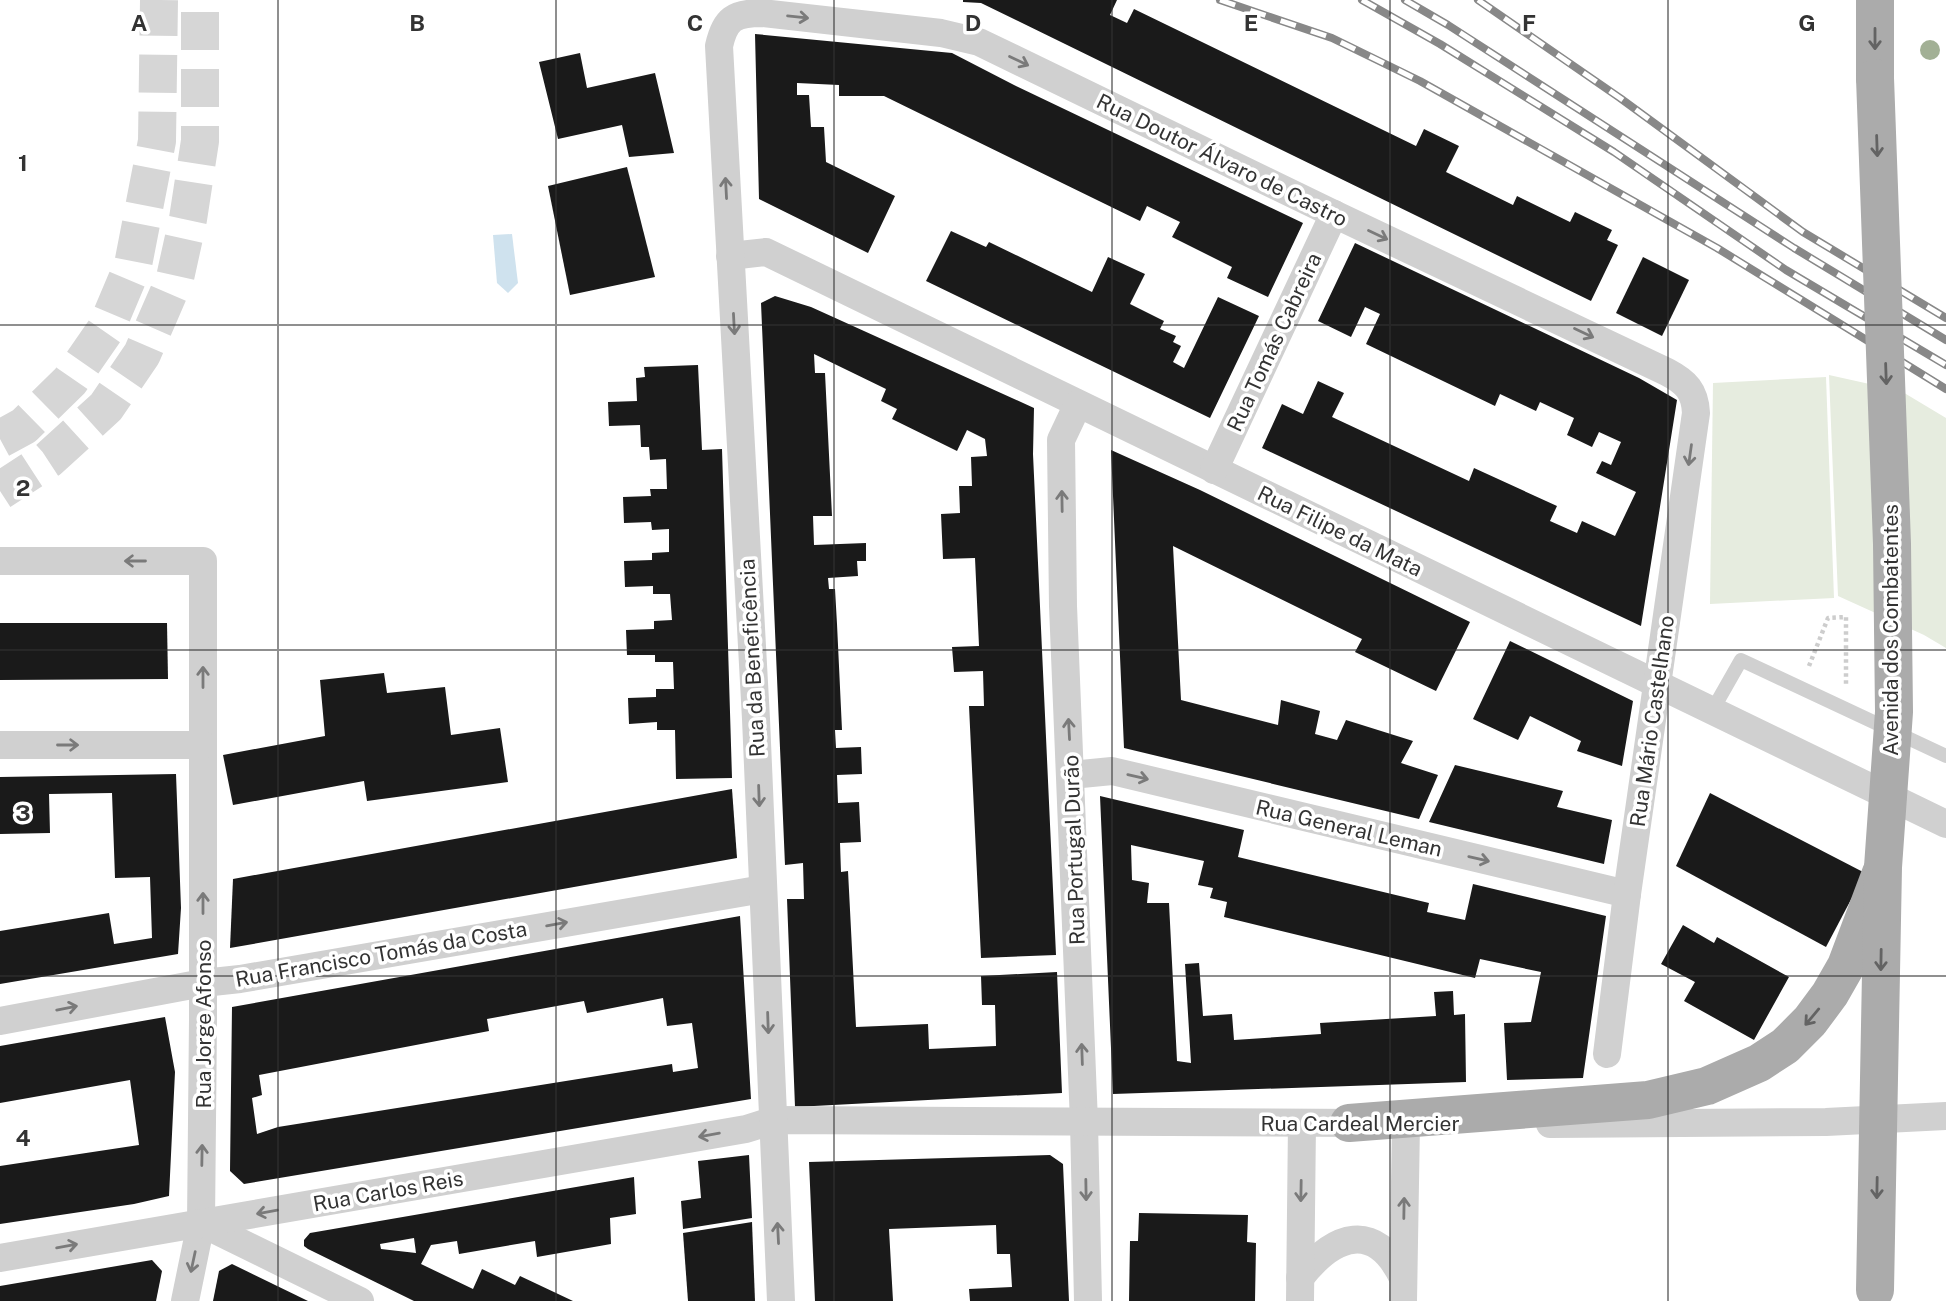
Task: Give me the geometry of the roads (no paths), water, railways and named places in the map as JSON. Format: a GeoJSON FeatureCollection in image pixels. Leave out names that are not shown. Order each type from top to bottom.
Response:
{"type":"FeatureCollection","features":[{"type":"Feature","properties":{"kind":"main road","name":"Avenida dos Combatentes"},"geometry":{"type":"LineString","coordinates":[[1874,1297],[1883,867],[1894,712],[1892,544],[1875,78],[1875,0]]}},
{"type":"Feature","properties":{"kind":"main road"},"geometry":{"type":"LineString","coordinates":[[1349,1123],[1648,1100],[1707,1086],[1759,1063],[1785,1046],[1810,1021],[1830,995],[1846,966],[1883,867]]}},
{"type":"Feature","properties":{"kind":"street","name":"Rua Doutor Álvaro de Castro"},"geometry":{"type":"LineString","coordinates":[[732,19],[746,13],[762,13],[941,33],[979,42],[1667,372],[1690,388]]}},
{"type":"Feature","properties":{"kind":"street","name":"Rua da Beneficência"},"geometry":{"type":"LineString","coordinates":[[732,19],[725,27],[719,46],[775,1120],[774,1166],[781,1301]]}},
{"type":"Feature","properties":{"kind":"street","name":"Rua Tomás Cabreira"},"geometry":{"type":"LineString","coordinates":[[1214,470],[1334,214]]}},
{"type":"Feature","properties":{"kind":"street","name":"Rua Filipe da Mata"},"geometry":{"type":"LineString","coordinates":[[730,256],[766,252],[1946,824]]}},
{"type":"Feature","properties":{"kind":"street","name":"Rua Mário Castelhano"},"geometry":{"type":"LineString","coordinates":[[1607,1054],[1627,894],[1696,413],[1690,388]]}},
{"type":"Feature","properties":{"kind":"street","name":"Rua Portugal Durão"},"geometry":{"type":"LineString","coordinates":[[1079,404],[1061,440],[1063,606],[1084,1122],[1088,1301]]}},
{"type":"Feature","properties":{"kind":"street","name":"Rua Jorge Afonso"},"geometry":{"type":"LineString","coordinates":[[0,561],[203,561],[201,1223],[184,1301]]}},
{"type":"Feature","properties":{"kind":"street"},"geometry":{"type":"LineString","coordinates":[[0,745],[203,745]]}},
{"type":"Feature","properties":{"kind":"street","name":"Rua General Leman"},"geometry":{"type":"LineString","coordinates":[[1071,775],[1112,771],[1627,894]]}},
{"type":"Feature","properties":{"kind":"street","name":"Rua Francisco Tomás da Costa"},"geometry":{"type":"LineString","coordinates":[[0,1021],[203,983],[240,979],[763,888]]}},
{"type":"Feature","properties":{"kind":"street","name":"Rua Cardeal Mercier"},"geometry":{"type":"LineString","coordinates":[[775,1120],[1406,1124],[1826,1122],[1946,1116]]}},
{"type":"Feature","properties":{"kind":"street","name":"Rua Carlos Reis"},"geometry":{"type":"LineString","coordinates":[[0,1258],[732,1131],[775,1120]]}},
{"type":"Feature","properties":{"kind":"street"},"geometry":{"type":"LineString","coordinates":[[1300,1289],[1302,1123]]}},
{"type":"Feature","properties":{"kind":"street"},"geometry":{"type":"LineString","coordinates":[[1403,1290],[1406,1124]]}},
{"type":"Feature","properties":{"kind":"street"},"geometry":{"type":"LineString","coordinates":[[201,1223],[360,1301]]}},
{"type":"Feature","properties":{"kind":"street"},"geometry":{"type":"LineString","coordinates":[[1300,1289],[1315,1258],[1329,1247],[1345,1241],[1364,1240],[1382,1248],[1395,1261],[1403,1290]]}},
{"type":"Feature","properties":{"kind":"lane"},"geometry":{"type":"LineString","coordinates":[[1712,711],[1741,660],[1946,755]]}},
{"type":"Feature","properties":{"kind":"water"},"geometry":{"type":"Polygon","coordinates":[[[512,234],[518,283],[508,293],[497,283],[493,235],[512,234]]]}},
{"type":"Feature","properties":{"kind":"tunnel"},"geometry":{"type":"LineString","coordinates":[[0,439],[24,426],[70,381],[106,329],[133,265],[157,141],[159,0]]}},
{"type":"Feature","properties":{"kind":"tunnel"},"geometry":{"type":"LineString","coordinates":[[0,491],[49,459],[106,407],[142,354],[175,278],[188,219],[200,141],[200,0]]}},
{"type":"Feature","properties":{"kind":"railway"},"geometry":{"type":"LineString","coordinates":[[1220,0],[1332,38],[1420,81],[1717,248],[1946,389]]}},
{"type":"Feature","properties":{"kind":"railway"},"geometry":{"type":"LineString","coordinates":[[1362,0],[1440,44],[1614,152],[1786,270],[1946,365]]}},
{"type":"Feature","properties":{"kind":"railway"},"geometry":{"type":"LineString","coordinates":[[1405,0],[1794,248],[1946,340]]}},
{"type":"Feature","properties":{"kind":"railway"},"geometry":{"type":"LineString","coordinates":[[1478,0],[1620,98],[1803,232],[1946,318]]}}]}
